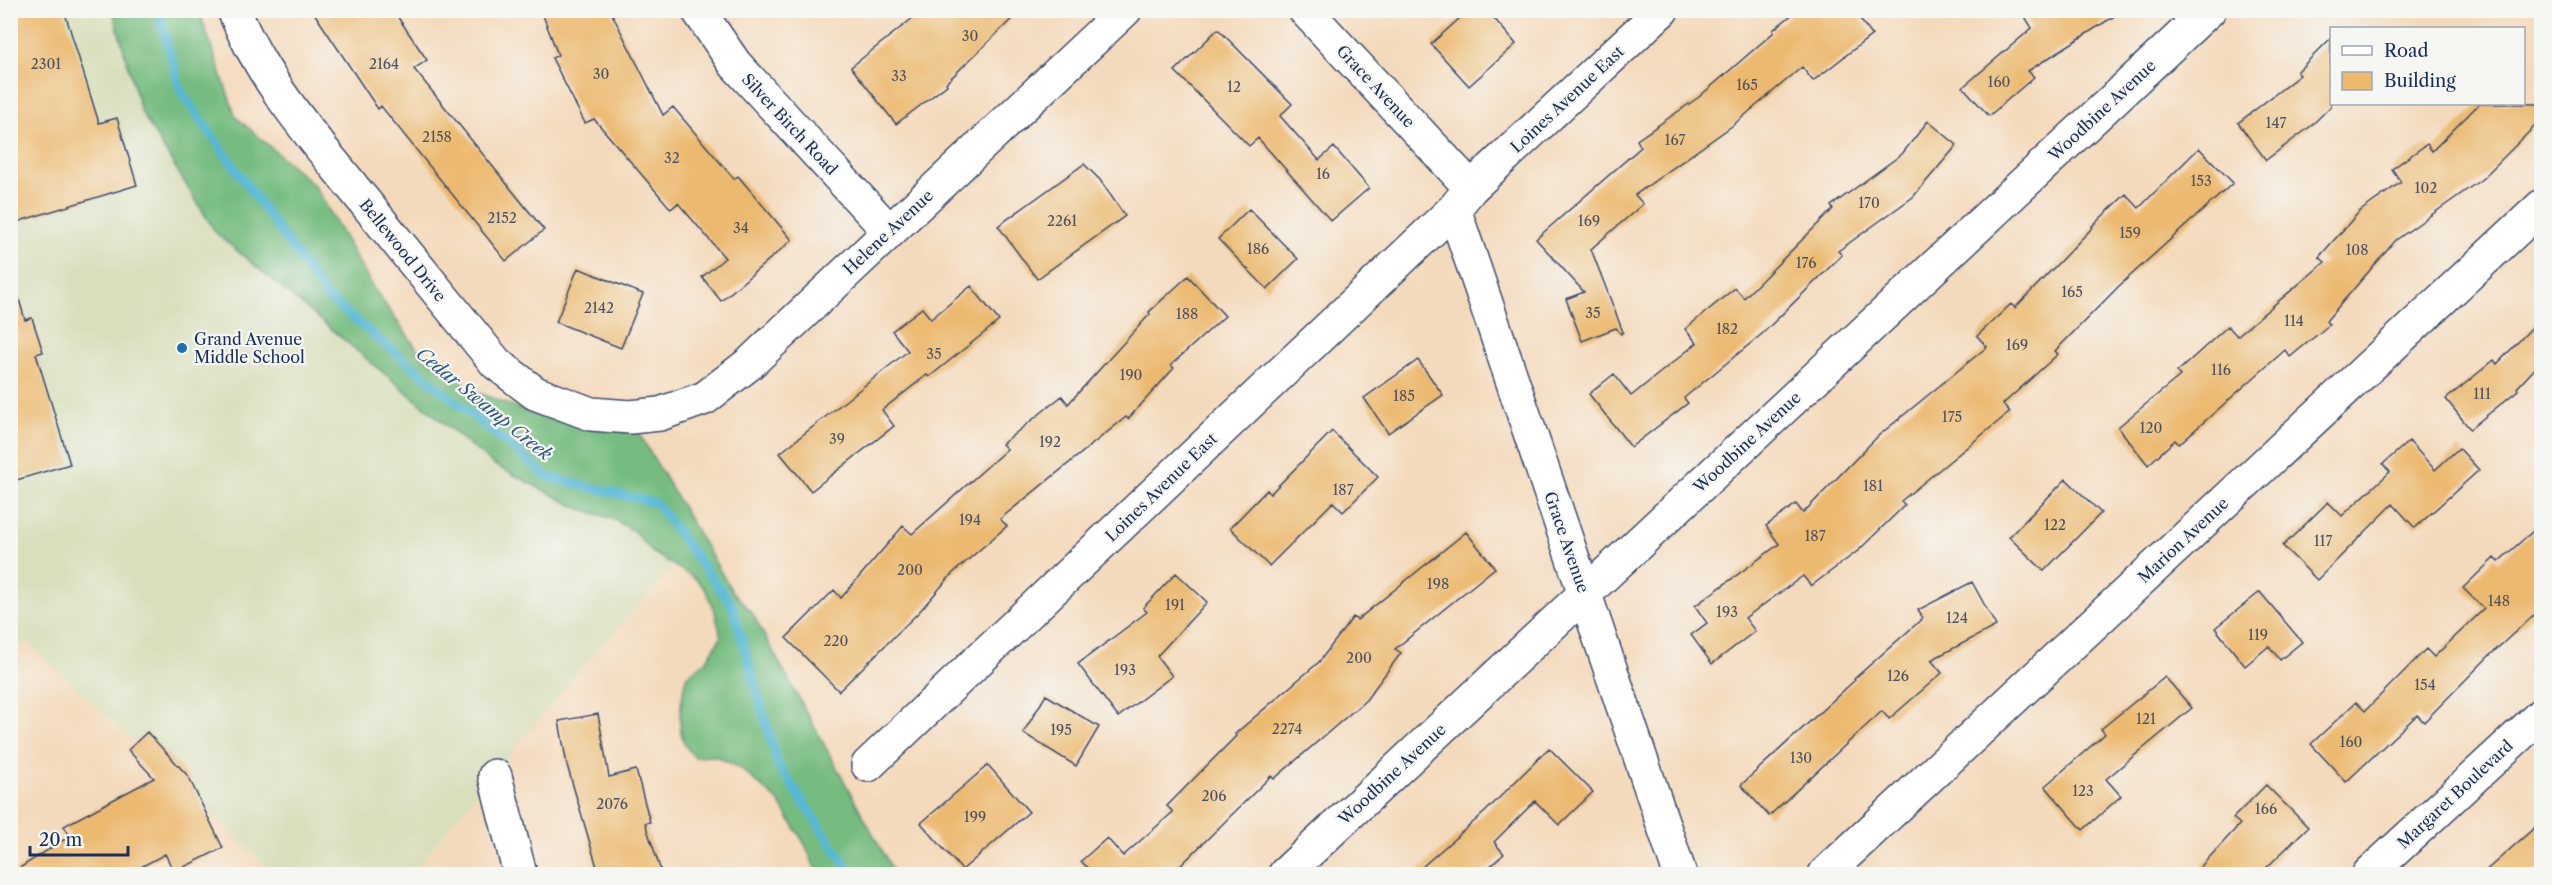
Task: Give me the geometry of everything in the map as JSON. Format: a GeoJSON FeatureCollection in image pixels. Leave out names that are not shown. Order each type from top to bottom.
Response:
{"type":"FeatureCollection","features":[{"type":"Feature","properties":{"kind":"street","name":"Bellewood Drive"},"geometry":{"type":"LineString","coordinates":[[234,10],[242,32],[263,69],[309,133],[496,363],[535,393],[591,414],[630,417]]}},
{"type":"Feature","properties":{"kind":"street","name":"Silver Birch Road"},"geometry":{"type":"LineString","coordinates":[[698,10],[735,64],[889,231]]}},
{"type":"Feature","properties":{"kind":"street","name":"Helene Avenue"},"geometry":{"type":"LineString","coordinates":[[630,417],[660,414],[705,398],[749,364],[1125,10]]}},
{"type":"Feature","properties":{"kind":"street","name":"Grace Avenue"},"geometry":{"type":"LineString","coordinates":[[1305,10],[1462,199],[1585,593],[1680,874]]}},
{"type":"Feature","properties":{"kind":"street","name":"Loines Avenue East"},"geometry":{"type":"LineString","coordinates":[[868,765],[1662,10]]}},
{"type":"Feature","properties":{"kind":"street","name":"Woodbine Avenue"},"geometry":{"type":"LineString","coordinates":[[1285,874],[2209,10]]}},
{"type":"Feature","properties":{"kind":"street","name":"Marion Avenue"},"geometry":{"type":"LineString","coordinates":[[1825,874],[2541,206]]}},
{"type":"Feature","properties":{"kind":"street","name":"Margaret Boulevard"},"geometry":{"type":"LineString","coordinates":[[2369,874],[2541,714]]}},
{"type":"Feature","properties":{"kind":"street"},"geometry":{"type":"LineString","coordinates":[[495,776],[520,874]]}},
{"type":"Feature","properties":{"kind":"shaded area","name":"Grand Avenue Middle School"},"geometry":{"type":"Polygon","coordinates":[[[11,11],[113,11],[141,112],[576,507],[615,520],[634,531],[652,552],[674,566],[582,667],[411,874],[275,874],[29,643],[11,652],[11,11]]]}},
{"type":"Feature","properties":{"kind":"green space"},"geometry":{"type":"Polygon","coordinates":[[[113,11],[199,11],[236,117],[315,186],[374,289],[423,357],[479,393],[540,417],[634,425],[732,591],[752,613],[895,874],[817,874],[806,846],[779,802],[740,768],[715,756],[695,757],[688,749],[683,740],[680,720],[686,677],[707,660],[721,637],[715,612],[706,591],[696,579],[652,552],[634,531],[615,520],[576,507],[493,464],[216,233],[141,112],[113,11]]]}},
{"type":"Feature","properties":{"kind":"building"},"geometry":{"type":"Polygon","coordinates":[[[10,10],[64,10],[99,123],[117,118],[137,185],[10,224],[10,10]]]}},
{"type":"Feature","properties":{"kind":"building"},"geometry":{"type":"Polygon","coordinates":[[[312,10],[393,10],[427,60],[414,69],[544,230],[506,261],[381,106],[378,109],[312,10]]]}},
{"type":"Feature","properties":{"kind":"building"},"geometry":{"type":"Polygon","coordinates":[[[541,10],[610,10],[663,115],[673,107],[734,179],[738,176],[792,240],[721,301],[702,277],[725,258],[678,203],[671,209],[594,119],[585,123],[552,58],[558,55],[541,10]]]}},
{"type":"Feature","properties":{"kind":"building"},"geometry":{"type":"Polygon","coordinates":[[[923,10],[1021,10],[946,83],[947,85],[896,124],[851,67],[923,10]]]}},
{"type":"Feature","properties":{"kind":"building"},"geometry":{"type":"Polygon","coordinates":[[[1469,10],[1487,10],[1516,44],[1469,86],[1431,44],[1469,10]]]}},
{"type":"Feature","properties":{"kind":"building"},"geometry":{"type":"Polygon","coordinates":[[[1798,10],[1853,10],[1872,35],[1813,81],[1802,67],[1732,126],[1635,195],[1643,204],[1591,249],[1623,332],[1621,334],[1616,328],[1582,341],[1566,299],[1584,292],[1536,239],[1641,147],[1637,140],[1699,97],[1798,10]]]}},
{"type":"Feature","properties":{"kind":"building"},"geometry":{"type":"Polygon","coordinates":[[[2021,10],[2124,10],[2028,71],[2034,77],[1989,116],[1963,87],[2032,28],[2021,10]]]}},
{"type":"Feature","properties":{"kind":"building"},"geometry":{"type":"Polygon","coordinates":[[[1218,29],[1292,104],[1280,116],[1319,160],[1334,147],[1369,188],[1331,221],[1258,138],[1249,146],[1175,71],[1218,29]]]}},
{"type":"Feature","properties":{"kind":"building"},"geometry":{"type":"Polygon","coordinates":[[[2330,39],[2331,106],[2311,126],[2266,160],[2238,123],[2300,75],[2297,72],[2330,39]]]}},
{"type":"Feature","properties":{"kind":"building"},"geometry":{"type":"Polygon","coordinates":[[[2541,104],[2541,120],[2482,179],[2396,240],[2326,321],[2329,325],[2290,357],[2285,350],[2179,444],[2175,440],[2148,465],[2118,427],[2180,376],[2177,372],[2228,326],[2237,336],[2325,262],[2319,257],[2359,212],[2401,182],[2392,169],[2427,144],[2432,151],[2478,105],[2541,104]]]}},
{"type":"Feature","properties":{"kind":"building"},"geometry":{"type":"Polygon","coordinates":[[[1928,121],[1957,145],[1913,197],[1838,251],[1842,255],[1762,334],[1684,398],[1688,403],[1631,447],[1589,394],[1614,374],[1631,396],[1697,343],[1685,329],[1735,288],[1744,298],[1833,209],[1831,206],[1902,154],[1928,121]]]}},
{"type":"Feature","properties":{"kind":"building"},"geometry":{"type":"Polygon","coordinates":[[[2199,148],[2233,183],[2119,286],[2055,351],[2058,354],[2003,404],[2010,412],[1901,501],[1905,505],[1859,550],[1811,586],[1803,576],[1745,618],[1755,631],[1712,664],[1691,635],[1707,623],[1695,606],[1779,544],[1766,526],[1796,504],[1803,513],[1878,436],[1987,347],[1977,336],[2011,304],[2015,308],[2092,226],[2126,194],[2139,208],[2199,148]]]}},
{"type":"Feature","properties":{"kind":"building"},"geometry":{"type":"Polygon","coordinates":[[[1084,164],[1100,180],[1125,216],[1037,279],[998,226],[1084,164]]]}},
{"type":"Feature","properties":{"kind":"building"},"geometry":{"type":"Polygon","coordinates":[[[1249,209],[1298,259],[1267,289],[1218,239],[1249,209]]]}},
{"type":"Feature","properties":{"kind":"building"},"geometry":{"type":"Polygon","coordinates":[[[578,268],[643,294],[621,348],[556,322],[578,268]]]}},
{"type":"Feature","properties":{"kind":"building"},"geometry":{"type":"Polygon","coordinates":[[[1188,276],[1225,316],[1171,365],[1174,368],[1128,419],[1126,417],[1000,519],[1007,526],[953,573],[919,612],[839,691],[786,638],[834,590],[841,598],[903,526],[912,534],[1007,449],[1002,444],[1062,396],[1068,404],[1150,314],[1149,312],[1188,276]]]}},
{"type":"Feature","properties":{"kind":"building"},"geometry":{"type":"Polygon","coordinates":[[[971,286],[999,321],[929,377],[927,375],[882,410],[894,426],[811,491],[780,453],[908,351],[892,331],[922,308],[931,319],[971,286]]]}},
{"type":"Feature","properties":{"kind":"building"},"geometry":{"type":"Polygon","coordinates":[[[17,292],[25,320],[32,318],[43,352],[36,354],[70,464],[10,482],[10,293],[17,292]]]}},
{"type":"Feature","properties":{"kind":"building"},"geometry":{"type":"Polygon","coordinates":[[[2541,318],[2541,362],[2517,388],[2518,390],[2470,429],[2446,399],[2494,360],[2497,364],[2541,318]]]}},
{"type":"Feature","properties":{"kind":"building"},"geometry":{"type":"Polygon","coordinates":[[[1418,360],[1443,395],[1388,433],[1364,398],[1418,360]]]}},
{"type":"Feature","properties":{"kind":"building"},"geometry":{"type":"Polygon","coordinates":[[[1332,431],[1378,477],[1343,512],[1333,502],[1269,566],[1230,528],[1267,490],[1270,494],[1332,431]]]}},
{"type":"Feature","properties":{"kind":"building"},"geometry":{"type":"Polygon","coordinates":[[[2409,441],[2435,470],[2459,448],[2479,470],[2415,528],[2393,504],[2317,580],[2283,546],[2328,502],[2342,516],[2390,472],[2383,464],[2409,441]]]}},
{"type":"Feature","properties":{"kind":"building"},"geometry":{"type":"Polygon","coordinates":[[[2066,479],[2101,513],[2044,571],[2009,537],[2066,479]]]}},
{"type":"Feature","properties":{"kind":"building"},"geometry":{"type":"Polygon","coordinates":[[[2541,524],[2541,608],[2487,658],[2424,722],[2417,715],[2346,782],[2311,744],[2356,702],[2365,711],[2426,649],[2434,657],[2484,609],[2463,588],[2494,558],[2498,562],[2541,524]]]}},
{"type":"Feature","properties":{"kind":"building"},"geometry":{"type":"Polygon","coordinates":[[[1466,532],[1495,568],[1395,649],[1401,653],[1366,700],[1274,779],[1271,776],[1172,874],[1093,874],[1081,861],[1107,838],[1123,856],[1173,812],[1167,806],[1236,736],[1235,734],[1319,662],[1353,617],[1357,620],[1466,532]]]}},
{"type":"Feature","properties":{"kind":"building"},"geometry":{"type":"Polygon","coordinates":[[[1176,573],[1207,602],[1157,656],[1172,676],[1118,717],[1078,664],[1147,612],[1143,608],[1176,573]]]}},
{"type":"Feature","properties":{"kind":"building"},"geometry":{"type":"Polygon","coordinates":[[[1972,582],[1996,626],[1931,660],[1942,673],[1889,719],[1882,711],[1769,816],[1741,785],[1923,618],[1918,610],[1972,582]]]}},
{"type":"Feature","properties":{"kind":"building"},"geometry":{"type":"Polygon","coordinates":[[[2260,592],[2302,642],[2280,660],[2269,646],[2245,666],[2215,628],[2260,592]]]}},
{"type":"Feature","properties":{"kind":"building"},"geometry":{"type":"Polygon","coordinates":[[[2165,677],[2192,708],[2106,779],[2121,796],[2083,830],[2045,786],[2105,734],[2101,729],[2165,677]]]}},
{"type":"Feature","properties":{"kind":"building"},"geometry":{"type":"Polygon","coordinates":[[[1046,695],[1099,727],[1076,766],[1023,733],[1046,695]]]}},
{"type":"Feature","properties":{"kind":"building"},"geometry":{"type":"Polygon","coordinates":[[[598,714],[609,777],[636,770],[650,822],[645,823],[662,874],[599,874],[567,765],[559,721],[598,714]]]}},
{"type":"Feature","properties":{"kind":"building"},"geometry":{"type":"Polygon","coordinates":[[[147,732],[188,776],[223,848],[174,872],[165,854],[128,874],[10,874],[70,836],[64,826],[154,778],[128,750],[147,732]]]}},
{"type":"Feature","properties":{"kind":"building"},"geometry":{"type":"Polygon","coordinates":[[[1549,748],[1593,792],[1559,825],[1535,801],[1494,842],[1504,854],[1481,874],[1414,874],[1485,812],[1549,748]]]}},
{"type":"Feature","properties":{"kind":"building"},"geometry":{"type":"Polygon","coordinates":[[[988,765],[1029,812],[962,870],[921,823],[988,765]]]}},
{"type":"Feature","properties":{"kind":"building"},"geometry":{"type":"Polygon","coordinates":[[[2266,785],[2308,827],[2260,874],[2194,874],[2240,824],[2233,818],[2266,785]]]}},
{"type":"Feature","properties":{"kind":"building"},"geometry":{"type":"Polygon","coordinates":[[[2541,822],[2541,874],[2482,874],[2541,822]]]}},
{"type":"Feature","properties":{"kind":"waterway","name":"Cedar Swamp Creek"},"geometry":{"type":"LineString","coordinates":[[158,10],[181,92],[326,296],[548,477],[656,503],[732,605],[778,765],[852,874]]}},
{"type":"Feature","properties":{"kind":"place","name":"Grand Avenue Middle School"},"geometry":{"type":"Point","coordinates":[182,348]}}]}
